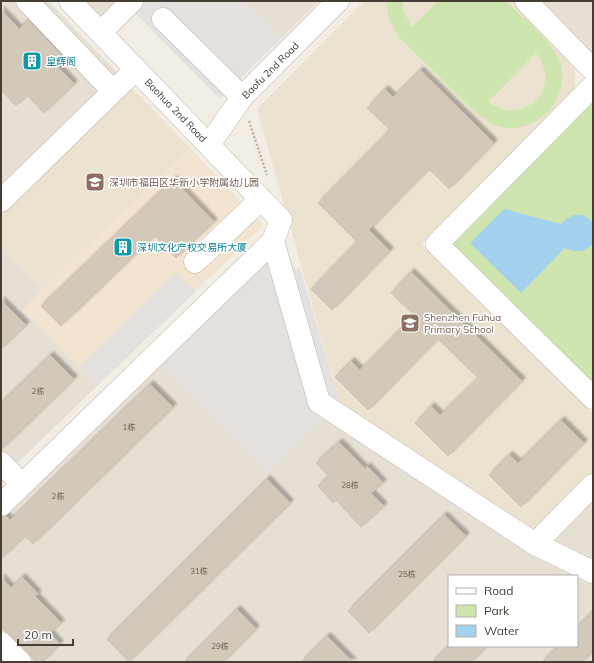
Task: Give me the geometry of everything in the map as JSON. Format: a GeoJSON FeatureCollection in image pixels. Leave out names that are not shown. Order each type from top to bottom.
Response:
{"type":"FeatureCollection","features":[{"type":"Feature","properties":{"kind":"street"},"geometry":{"type":"LineString","coordinates":[[27,1],[113,91]]}},
{"type":"Feature","properties":{"kind":"street","name":"Baohua 2nd Road"},"geometry":{"type":"LineString","coordinates":[[70,1],[281,220],[273,241]]}},
{"type":"Feature","properties":{"kind":"street"},"geometry":{"type":"LineString","coordinates":[[108,25],[132,1]]}},
{"type":"Feature","properties":{"kind":"street","name":"Baofu 2nd Road"},"geometry":{"type":"LineString","coordinates":[[209,144],[242,97],[338,1]]}},
{"type":"Feature","properties":{"kind":"street"},"geometry":{"type":"LineString","coordinates":[[526,1],[593,70]]}},
{"type":"Feature","properties":{"kind":"street"},"geometry":{"type":"LineString","coordinates":[[163,19],[242,97]]}},
{"type":"Feature","properties":{"kind":"street"},"geometry":{"type":"LineString","coordinates":[[1,201],[136,69]]}},
{"type":"Feature","properties":{"kind":"street"},"geometry":{"type":"LineString","coordinates":[[593,86],[437,244],[593,398]]}},
{"type":"Feature","properties":{"kind":"street"},"geometry":{"type":"LineString","coordinates":[[195,262],[261,199]]}},
{"type":"Feature","properties":{"kind":"street"},"geometry":{"type":"LineString","coordinates":[[1,506],[273,241],[318,402],[535,544],[593,572]]}},
{"type":"Feature","properties":{"kind":"street"},"geometry":{"type":"LineString","coordinates":[[535,544],[593,485]]}},
{"type":"Feature","properties":{"kind":"street"},"geometry":{"type":"LineString","coordinates":[[1,643],[20,662]]}},
{"type":"Feature","properties":{"kind":"shaded area"},"geometry":{"type":"Polygon","coordinates":[[[1,1],[48,1],[132,88],[1,215],[1,1]]]}},
{"type":"Feature","properties":{"kind":"shaded area"},"geometry":{"type":"Polygon","coordinates":[[[85,1],[120,1],[102,19],[85,1]]]}},
{"type":"Feature","properties":{"kind":"shaded area"},"geometry":{"type":"Polygon","coordinates":[[[144,1],[242,1],[280,40],[220,99],[133,11],[144,1]]]}},
{"type":"Feature","properties":{"kind":"shaded area"},"geometry":{"type":"Polygon","coordinates":[[[242,1],[320,1],[280,40],[242,1]]]}},
{"type":"Feature","properties":{"kind":"shaded area","name":"Shenzhen Fuhua Primary School"},"geometry":{"type":"Polygon","coordinates":[[[364,1],[514,1],[575,61],[575,89],[422,244],[593,414],[593,471],[530,534],[340,403],[257,109],[364,1]]]}},
{"type":"Feature","properties":{"kind":"shaded area"},"geometry":{"type":"Polygon","coordinates":[[[537,1],[593,1],[593,56],[537,1]]]}},
{"type":"Feature","properties":{"kind":"shaded area","name":"深圳市福田区华新小学附属幼儿园"},"geometry":{"type":"Polygon","coordinates":[[[132,88],[190,148],[42,291],[1,249],[1,215],[132,88]]]}},
{"type":"Feature","properties":{"kind":"shaded area"},"geometry":{"type":"Polygon","coordinates":[[[190,148],[264,225],[97,386],[23,310],[190,148]]]}},
{"type":"Feature","properties":{"kind":"shaded area"},"geometry":{"type":"Polygon","coordinates":[[[284,238],[294,269],[300,268],[340,403],[266,473],[159,361],[284,238]]]}},
{"type":"Feature","properties":{"kind":"shaded area"},"geometry":{"type":"Polygon","coordinates":[[[1,249],[42,291],[23,310],[97,386],[1,479],[1,249]]]}},
{"type":"Feature","properties":{"kind":"shaded area"},"geometry":{"type":"Polygon","coordinates":[[[177,272],[196,291],[97,386],[79,367],[177,272]]]}},
{"type":"Feature","properties":{"kind":"shaded area"},"geometry":{"type":"Polygon","coordinates":[[[159,361],[340,403],[530,534],[593,471],[593,662],[27,662],[1,635],[1,513],[159,361]]]}},
{"type":"Feature","properties":{"kind":"green space"},"geometry":{"type":"Polygon","coordinates":[[[386,1],[403,1],[403,10],[412,27],[438,1],[506,1],[538,31],[558,57],[561,66],[562,79],[560,91],[555,103],[537,120],[526,125],[514,128],[501,127],[492,123],[477,114],[400,38],[390,21],[386,1]],[[536,53],[488,102],[502,109],[515,110],[526,107],[536,100],[543,91],[545,79],[543,66],[536,53]]]}},
{"type":"Feature","properties":{"kind":"green space"},"geometry":{"type":"Polygon","coordinates":[[[593,101],[593,383],[452,244],[593,101]]]}},
{"type":"Feature","properties":{"kind":"water"},"geometry":{"type":"Polygon","coordinates":[[[504,209],[561,224],[573,216],[581,215],[593,223],[593,243],[587,249],[580,251],[573,251],[565,248],[521,293],[470,243],[504,209]]]}},
{"type":"Feature","properties":{"kind":"building","name":"皇辉阁"},"geometry":{"type":"Polygon","coordinates":[[[1,10],[19,29],[28,20],[65,59],[57,66],[74,84],[44,113],[27,95],[16,106],[1,90],[1,10]]]}},
{"type":"Feature","properties":{"kind":"building"},"geometry":{"type":"Polygon","coordinates":[[[420,70],[494,143],[449,189],[429,169],[369,230],[390,251],[332,310],[311,289],[357,242],[318,203],[390,130],[367,108],[385,89],[393,97],[420,70]]]}},
{"type":"Feature","properties":{"kind":"building","name":"深圳文化产权交易所大厦"},"geometry":{"type":"Polygon","coordinates":[[[173,179],[214,222],[176,258],[155,236],[61,326],[41,306],[173,179]]]}},
{"type":"Feature","properties":{"kind":"building"},"geometry":{"type":"Polygon","coordinates":[[[411,272],[522,381],[448,456],[415,423],[431,406],[440,415],[478,378],[438,339],[368,410],[335,377],[351,361],[360,370],[414,315],[391,293],[411,272]]]}},
{"type":"Feature","properties":{"kind":"building"},"geometry":{"type":"Polygon","coordinates":[[[1,300],[26,325],[1,349],[1,300]]]}},
{"type":"Feature","properties":{"kind":"building"},"geometry":{"type":"Polygon","coordinates":[[[50,355],[74,379],[1,450],[1,403],[50,355]]]}},
{"type":"Feature","properties":{"kind":"building"},"geometry":{"type":"Polygon","coordinates":[[[150,384],[173,407],[33,544],[25,536],[1,559],[1,517],[6,516],[10,520],[150,384]]]}},
{"type":"Feature","properties":{"kind":"building"},"geometry":{"type":"Polygon","coordinates":[[[561,420],[584,443],[521,507],[489,475],[509,455],[518,463],[561,420]]]}},
{"type":"Feature","properties":{"kind":"building"},"geometry":{"type":"Polygon","coordinates":[[[339,442],[365,469],[367,466],[383,483],[371,493],[384,506],[361,527],[336,500],[333,503],[318,486],[329,476],[316,463],[339,442]]]}},
{"type":"Feature","properties":{"kind":"building"},"geometry":{"type":"Polygon","coordinates":[[[267,479],[290,503],[129,662],[107,639],[267,479]]]}},
{"type":"Feature","properties":{"kind":"building"},"geometry":{"type":"Polygon","coordinates":[[[444,515],[466,536],[369,633],[348,611],[444,515]]]}},
{"type":"Feature","properties":{"kind":"building"},"geometry":{"type":"Polygon","coordinates":[[[1,577],[11,588],[22,577],[38,594],[35,596],[61,623],[50,633],[60,644],[42,662],[35,662],[29,653],[1,627],[1,577]]]}},
{"type":"Feature","properties":{"kind":"building"},"geometry":{"type":"Polygon","coordinates":[[[237,609],[256,629],[223,662],[184,662],[237,609]]]}},
{"type":"Feature","properties":{"kind":"building"},"geometry":{"type":"Polygon","coordinates":[[[593,611],[593,651],[582,662],[542,662],[557,647],[578,647],[578,626],[593,611]]]}},
{"type":"Feature","properties":{"kind":"building"},"geometry":{"type":"Polygon","coordinates":[[[327,636],[353,662],[301,662],[327,636]]]}},
{"type":"Feature","properties":{"kind":"building"},"geometry":{"type":"Polygon","coordinates":[[[448,646],[486,647],[471,662],[432,662],[448,646]]]}},
{"type":"Feature","properties":{"kind":"place","name":"皇辉阁"},"geometry":{"type":"Point","coordinates":[32,61]}},
{"type":"Feature","properties":{"kind":"place","name":"深圳市福田区华新小学附属幼儿园"},"geometry":{"type":"Point","coordinates":[95,182]}},
{"type":"Feature","properties":{"kind":"place","name":"深圳文化产权交易所大厦"},"geometry":{"type":"Point","coordinates":[123,247]}},
{"type":"Feature","properties":{"kind":"place","name":"Shenzhen Fuhua Primary School"},"geometry":{"type":"Point","coordinates":[410,323]}}]}
